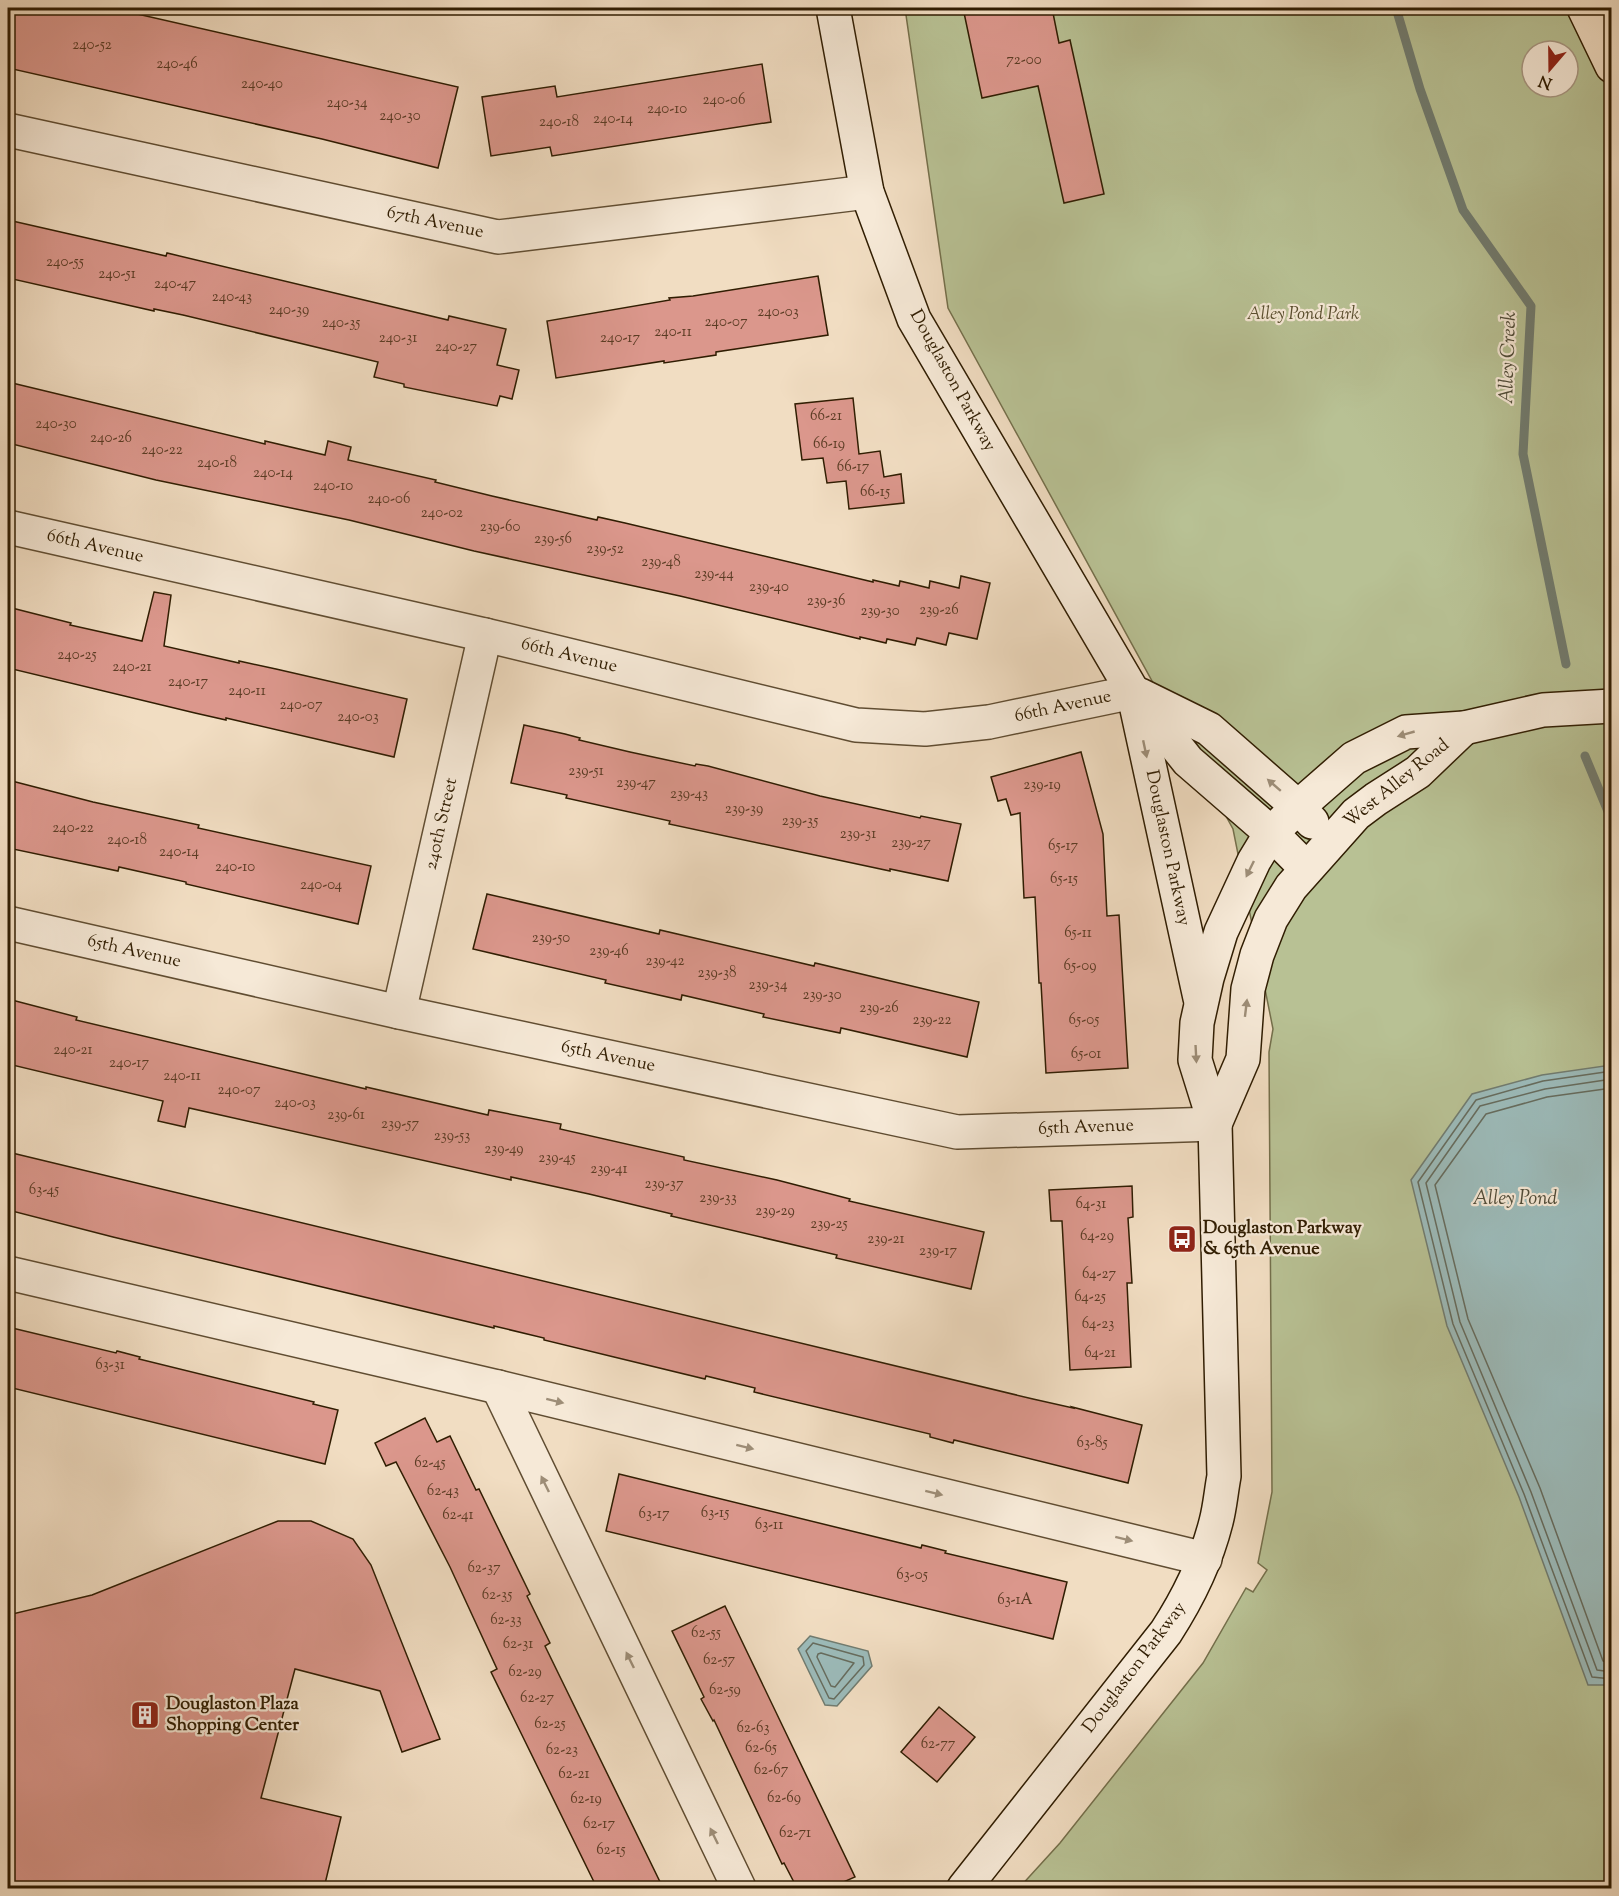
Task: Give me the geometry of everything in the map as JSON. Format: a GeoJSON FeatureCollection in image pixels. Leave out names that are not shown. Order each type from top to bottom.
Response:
{"type":"FeatureCollection","features":[{"type":"Feature","properties":{"kind":"highway"},"geometry":{"type":"LineString","coordinates":[[1584,8],[1611,66]]}},
{"type":"Feature","properties":{"kind":"street","name":"Douglaston Parkway"},"geometry":{"type":"LineString","coordinates":[[833,8],[867,192],[914,319],[1133,692],[1188,761],[1272,833],[1306,868]]}},
{"type":"Feature","properties":{"kind":"street","name":"67th Avenue"},"geometry":{"type":"LineString","coordinates":[[8,130],[498,237],[867,192]]}},
{"type":"Feature","properties":{"kind":"street","name":"66th Avenue"},"geometry":{"type":"LineString","coordinates":[[8,527],[485,635],[856,725],[926,729],[989,722],[1133,692]]}},
{"type":"Feature","properties":{"kind":"street","name":"240th Street"},"geometry":{"type":"LineString","coordinates":[[399,1012],[485,635]]}},
{"type":"Feature","properties":{"kind":"street","name":"Douglaston Parkway"},"geometry":{"type":"LineString","coordinates":[[1133,692],[1201,1003]]}},
{"type":"Feature","properties":{"kind":"street"},"geometry":{"type":"LineString","coordinates":[[1133,692],[1209,729],[1298,807],[1330,842]]}},
{"type":"Feature","properties":{"kind":"street","name":"West Alley Road"},"geometry":{"type":"LineString","coordinates":[[1298,807],[1354,758],[1406,732],[1464,728],[1543,710],[1611,706]]}},
{"type":"Feature","properties":{"kind":"street","name":"West Alley Road"},"geometry":{"type":"LineString","coordinates":[[1330,842],[1356,814],[1418,772],[1464,728]]}},
{"type":"Feature","properties":{"kind":"street","name":"Douglaston Parkway"},"geometry":{"type":"LineString","coordinates":[[964,1888],[1166,1632],[1186,1600],[1205,1559],[1216,1522],[1224,1476],[1215,1124],[1195,1060],[1197,1023],[1213,960],[1229,914],[1254,861],[1272,833],[1298,807]]}},
{"type":"Feature","properties":{"kind":"street","name":"Douglaston Parkway"},"geometry":{"type":"LineString","coordinates":[[1215,1124],[1243,1059],[1248,989],[1257,955],[1271,919],[1291,887],[1330,842]]}},
{"type":"Feature","properties":{"kind":"street","name":"65th Avenue"},"geometry":{"type":"LineString","coordinates":[[8,923],[399,1012],[957,1132],[1215,1124]]}},
{"type":"Feature","properties":{"kind":"street"},"geometry":{"type":"LineString","coordinates":[[8,1273],[498,1387],[1205,1559]]}},
{"type":"Feature","properties":{"kind":"street"},"geometry":{"type":"LineString","coordinates":[[498,1387],[739,1888]]}},
{"type":"Feature","properties":{"kind":"green space","name":"Alley Pond Park"},"geometry":{"type":"Polygon","coordinates":[[[905,8],[1611,8],[1611,1888],[1019,1888],[1060,1843],[1203,1663],[1246,1588],[1253,1592],[1267,1570],[1258,1563],[1272,1492],[1269,1052],[1273,1029],[1233,829],[948,308],[905,8]]]}},
{"type":"Feature","properties":{"kind":"water","name":"Alley Pond"},"geometry":{"type":"Polygon","coordinates":[[[1611,1065],[1612,1685],[1588,1685],[1519,1497],[1447,1326],[1411,1180],[1472,1094],[1542,1075],[1611,1065]]]}},
{"type":"Feature","properties":{"kind":"water"},"geometry":{"type":"Polygon","coordinates":[[[810,1636],[868,1651],[872,1666],[837,1706],[825,1705],[798,1649],[810,1636]]]}},
{"type":"Feature","properties":{"kind":"building"},"geometry":{"type":"Polygon","coordinates":[[[8,8],[111,8],[458,87],[438,168],[322,139],[8,68],[8,8]]]}},
{"type":"Feature","properties":{"kind":"building"},"geometry":{"type":"Polygon","coordinates":[[[963,8],[1052,8],[1059,43],[1070,40],[1104,194],[1064,203],[1038,86],[982,98],[963,8]]]}},
{"type":"Feature","properties":{"kind":"building"},"geometry":{"type":"Polygon","coordinates":[[[762,64],[771,122],[552,156],[550,147],[491,156],[482,97],[555,86],[557,97],[762,64]]]}},
{"type":"Feature","properties":{"kind":"building"},"geometry":{"type":"Polygon","coordinates":[[[8,220],[166,256],[167,253],[448,320],[449,316],[506,329],[497,365],[519,370],[512,399],[500,396],[497,406],[404,387],[404,384],[374,377],[378,362],[183,315],[154,309],[154,311],[8,278],[8,220]]]}},
{"type":"Feature","properties":{"kind":"building"},"geometry":{"type":"Polygon","coordinates":[[[818,276],[828,335],[716,352],[716,355],[556,378],[547,321],[670,300],[669,298],[818,276]]]}},
{"type":"Feature","properties":{"kind":"building"},"geometry":{"type":"Polygon","coordinates":[[[8,382],[265,444],[265,441],[325,455],[328,441],[351,447],[348,460],[436,480],[435,482],[492,496],[597,520],[598,517],[625,523],[873,582],[873,580],[899,586],[900,581],[929,588],[930,581],[959,588],[961,576],[990,583],[977,639],[949,633],[946,645],[917,638],[915,645],[887,639],[886,643],[860,637],[860,639],[680,596],[474,551],[349,520],[156,480],[8,443],[8,382]]]}},
{"type":"Feature","properties":{"kind":"building"},"geometry":{"type":"Polygon","coordinates":[[[853,398],[859,454],[880,451],[884,477],[901,474],[904,503],[849,509],[846,481],[827,483],[823,458],[802,460],[795,404],[853,398]]]}},
{"type":"Feature","properties":{"kind":"building"},"geometry":{"type":"Polygon","coordinates":[[[154,592],[171,595],[164,646],[407,699],[394,757],[226,718],[226,720],[195,713],[8,668],[8,607],[71,623],[70,625],[142,641],[154,592]]]}},
{"type":"Feature","properties":{"kind":"building"},"geometry":{"type":"Polygon","coordinates":[[[524,725],[630,752],[695,766],[696,764],[708,766],[820,796],[920,818],[921,816],[961,824],[948,881],[890,869],[890,871],[669,824],[670,821],[566,798],[567,795],[511,783],[524,725]]]}},
{"type":"Feature","properties":{"kind":"building"},"geometry":{"type":"Polygon","coordinates":[[[1081,752],[1103,834],[1107,916],[1119,915],[1128,1068],[1046,1073],[1035,897],[1024,898],[1020,813],[1011,815],[1006,799],[998,801],[991,777],[1081,752]]]}},
{"type":"Feature","properties":{"kind":"building"},"geometry":{"type":"Polygon","coordinates":[[[8,780],[93,802],[199,825],[198,828],[371,866],[358,924],[119,867],[118,871],[8,848],[8,780]]]}},
{"type":"Feature","properties":{"kind":"building"},"geometry":{"type":"Polygon","coordinates":[[[487,894],[659,934],[660,930],[814,966],[815,963],[979,1002],[967,1057],[841,1028],[840,1033],[763,1017],[764,1014],[682,995],[681,1000],[473,949],[487,894]]]}},
{"type":"Feature","properties":{"kind":"building"},"geometry":{"type":"Polygon","coordinates":[[[8,999],[77,1017],[76,1020],[366,1089],[366,1087],[488,1115],[489,1110],[561,1124],[560,1129],[684,1157],[684,1160],[777,1180],[850,1199],[849,1201],[984,1232],[971,1289],[836,1258],[837,1255],[589,1194],[511,1177],[511,1180],[189,1108],[185,1127],[158,1121],[163,1101],[8,1064],[8,999]]]}},
{"type":"Feature","properties":{"kind":"building"},"geometry":{"type":"Polygon","coordinates":[[[8,1152],[1142,1425],[1128,1483],[954,1440],[953,1443],[930,1437],[930,1434],[754,1392],[755,1388],[706,1376],[705,1379],[544,1340],[544,1338],[494,1326],[494,1328],[8,1210],[8,1152]]]}},
{"type":"Feature","properties":{"kind":"building"},"geometry":{"type":"Polygon","coordinates":[[[1132,1186],[1133,1217],[1128,1218],[1132,1283],[1127,1283],[1131,1367],[1070,1370],[1062,1221],[1051,1221],[1049,1190],[1132,1186]]]}},
{"type":"Feature","properties":{"kind":"building"},"geometry":{"type":"Polygon","coordinates":[[[8,1327],[116,1353],[117,1351],[140,1357],[139,1359],[338,1410],[325,1464],[8,1387],[8,1327]]]}},
{"type":"Feature","properties":{"kind":"building"},"geometry":{"type":"Polygon","coordinates":[[[425,1418],[437,1442],[450,1436],[476,1490],[479,1489],[530,1594],[527,1596],[550,1643],[545,1646],[663,1888],[597,1888],[491,1672],[497,1669],[450,1567],[396,1462],[386,1466],[375,1443],[425,1418]]]}},
{"type":"Feature","properties":{"kind":"building"},"geometry":{"type":"Polygon","coordinates":[[[619,1474],[921,1548],[922,1545],[946,1551],[945,1553],[1067,1582],[1053,1639],[606,1531],[619,1474]]]}},
{"type":"Feature","properties":{"kind":"building","name":"Douglaston Plaza Shopping Center"},"geometry":{"type":"Polygon","coordinates":[[[278,1521],[311,1521],[353,1539],[371,1565],[440,1739],[402,1752],[380,1691],[295,1669],[261,1798],[341,1817],[324,1888],[8,1888],[8,1615],[92,1595],[278,1521]]]}},
{"type":"Feature","properties":{"kind":"building"},"geometry":{"type":"Polygon","coordinates":[[[725,1606],[855,1877],[830,1888],[797,1888],[784,1863],[782,1864],[714,1720],[701,1699],[704,1697],[672,1631],[725,1606]]]}},
{"type":"Feature","properties":{"kind":"building"},"geometry":{"type":"Polygon","coordinates":[[[939,1707],[975,1737],[937,1782],[901,1752],[939,1707]]]}},
{"type":"Feature","properties":{"kind":"waterway","name":"Alley Creek"},"geometry":{"type":"LineString","coordinates":[[1396,8],[1420,89],[1463,210],[1531,306],[1523,454],[1566,664]]}},
{"type":"Feature","properties":{"kind":"waterway","name":"Alley Creek"},"geometry":{"type":"LineString","coordinates":[[1585,756],[1612,821]]}},
{"type":"Feature","properties":{"kind":"place","name":"Douglaston Parkway & 65th Avenue"},"geometry":{"type":"Point","coordinates":[1182,1239]}},
{"type":"Feature","properties":{"kind":"place","name":"Douglaston Plaza Shopping Center"},"geometry":{"type":"Point","coordinates":[145,1715]}}]}
